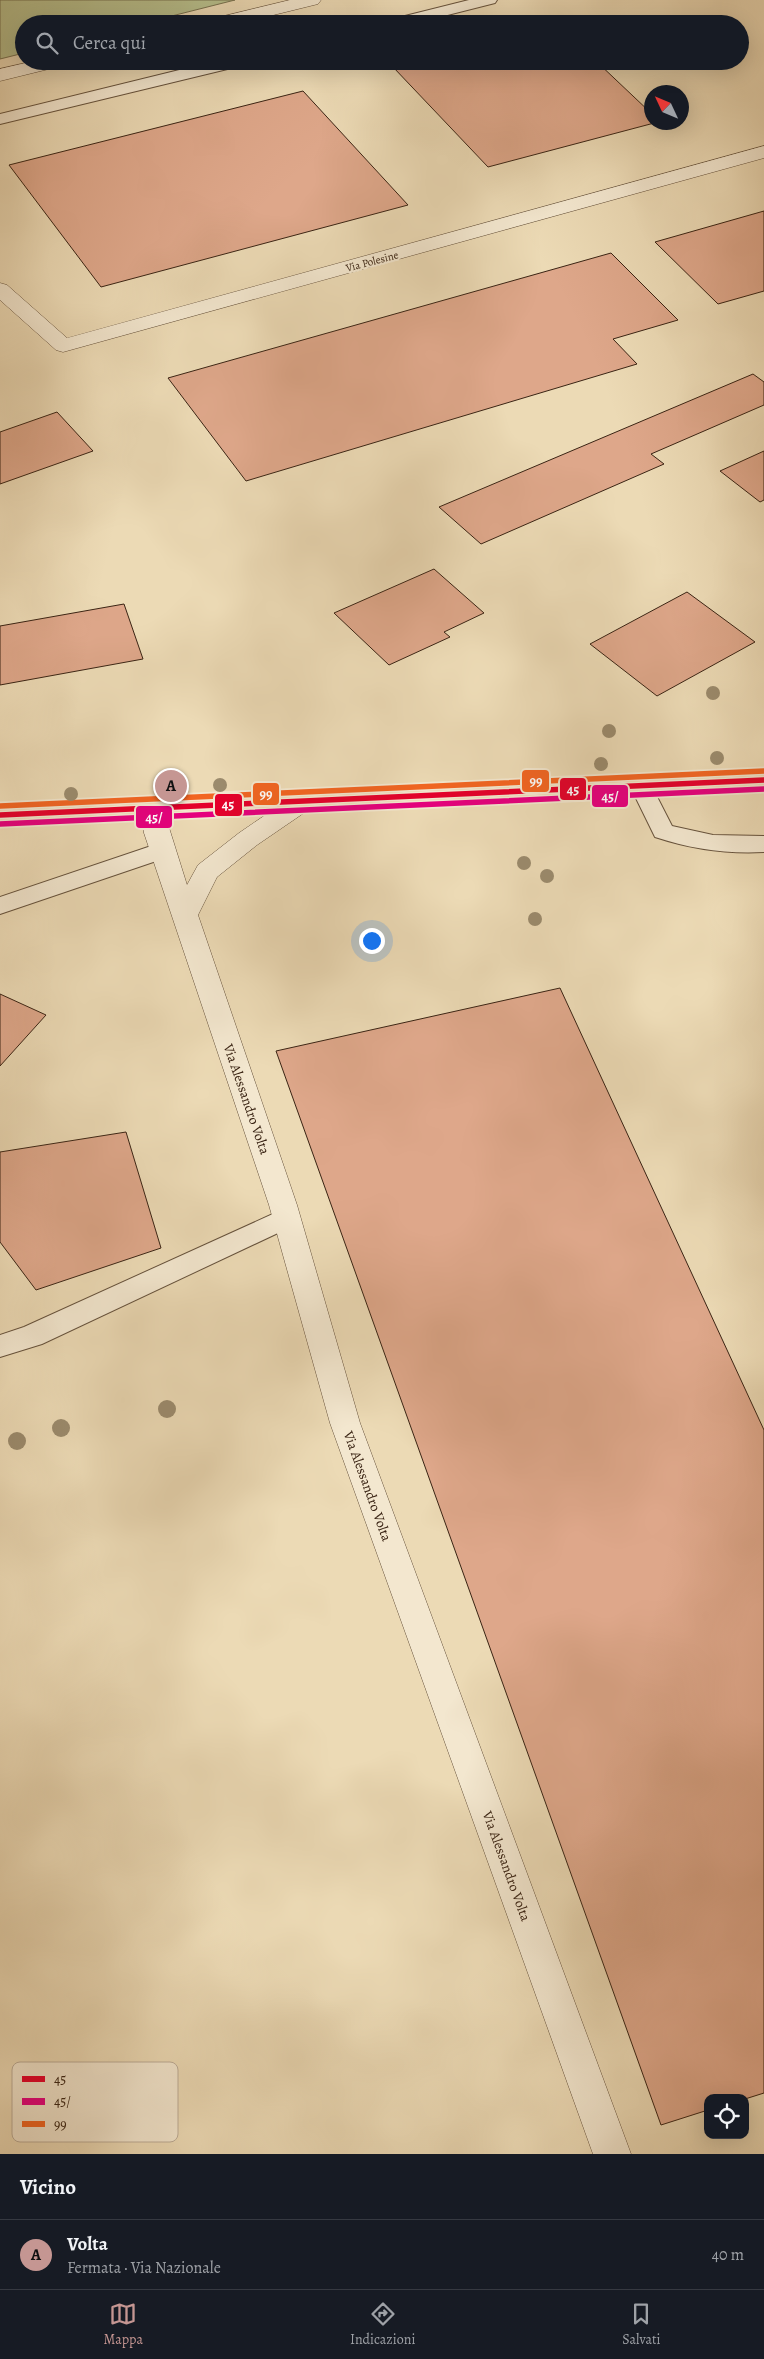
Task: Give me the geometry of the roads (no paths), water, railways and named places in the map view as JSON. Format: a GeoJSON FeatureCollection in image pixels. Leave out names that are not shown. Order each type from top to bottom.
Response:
{"type":"FeatureCollection","features":[{"type":"Feature","properties":{"kind":"main road"},"geometry":{"type":"LineString","coordinates":[[0,815],[764,780]]}},
{"type":"Feature","properties":{"kind":"street"},"geometry":{"type":"LineString","coordinates":[[251,15],[312,0]]}},
{"type":"Feature","properties":{"kind":"street"},"geometry":{"type":"LineString","coordinates":[[0,75],[21,70]]}},
{"type":"Feature","properties":{"kind":"street","name":"Via Polesine"},"geometry":{"type":"LineString","coordinates":[[0,289],[63,346],[764,152]]}},
{"type":"Feature","properties":{"kind":"street"},"geometry":{"type":"LineString","coordinates":[[185,915],[206,871],[248,839],[305,800]]}},
{"type":"Feature","properties":{"kind":"street","name":"Via Alessandro Volta"},"geometry":{"type":"LineString","coordinates":[[152,808],[163,850],[286,1218],[345,1423],[612,2154]]}},
{"type":"Feature","properties":{"kind":"lane"},"geometry":{"type":"LineString","coordinates":[[428,15],[489,0]]}},
{"type":"Feature","properties":{"kind":"lane"},"geometry":{"type":"LineString","coordinates":[[0,119],[201,70]]}},
{"type":"Feature","properties":{"kind":"lane"},"geometry":{"type":"LineString","coordinates":[[641,786],[663,831],[684,839],[725,846],[764,844]]}},
{"type":"Feature","properties":{"kind":"lane"},"geometry":{"type":"LineString","coordinates":[[0,906],[163,850]]}},
{"type":"Feature","properties":{"kind":"lane"},"geometry":{"type":"LineString","coordinates":[[0,1346],[32,1336],[286,1218]]}},
{"type":"Feature","properties":{"kind":"place","name":"Volta"},"geometry":{"type":"Point","coordinates":[171,786]}}]}
